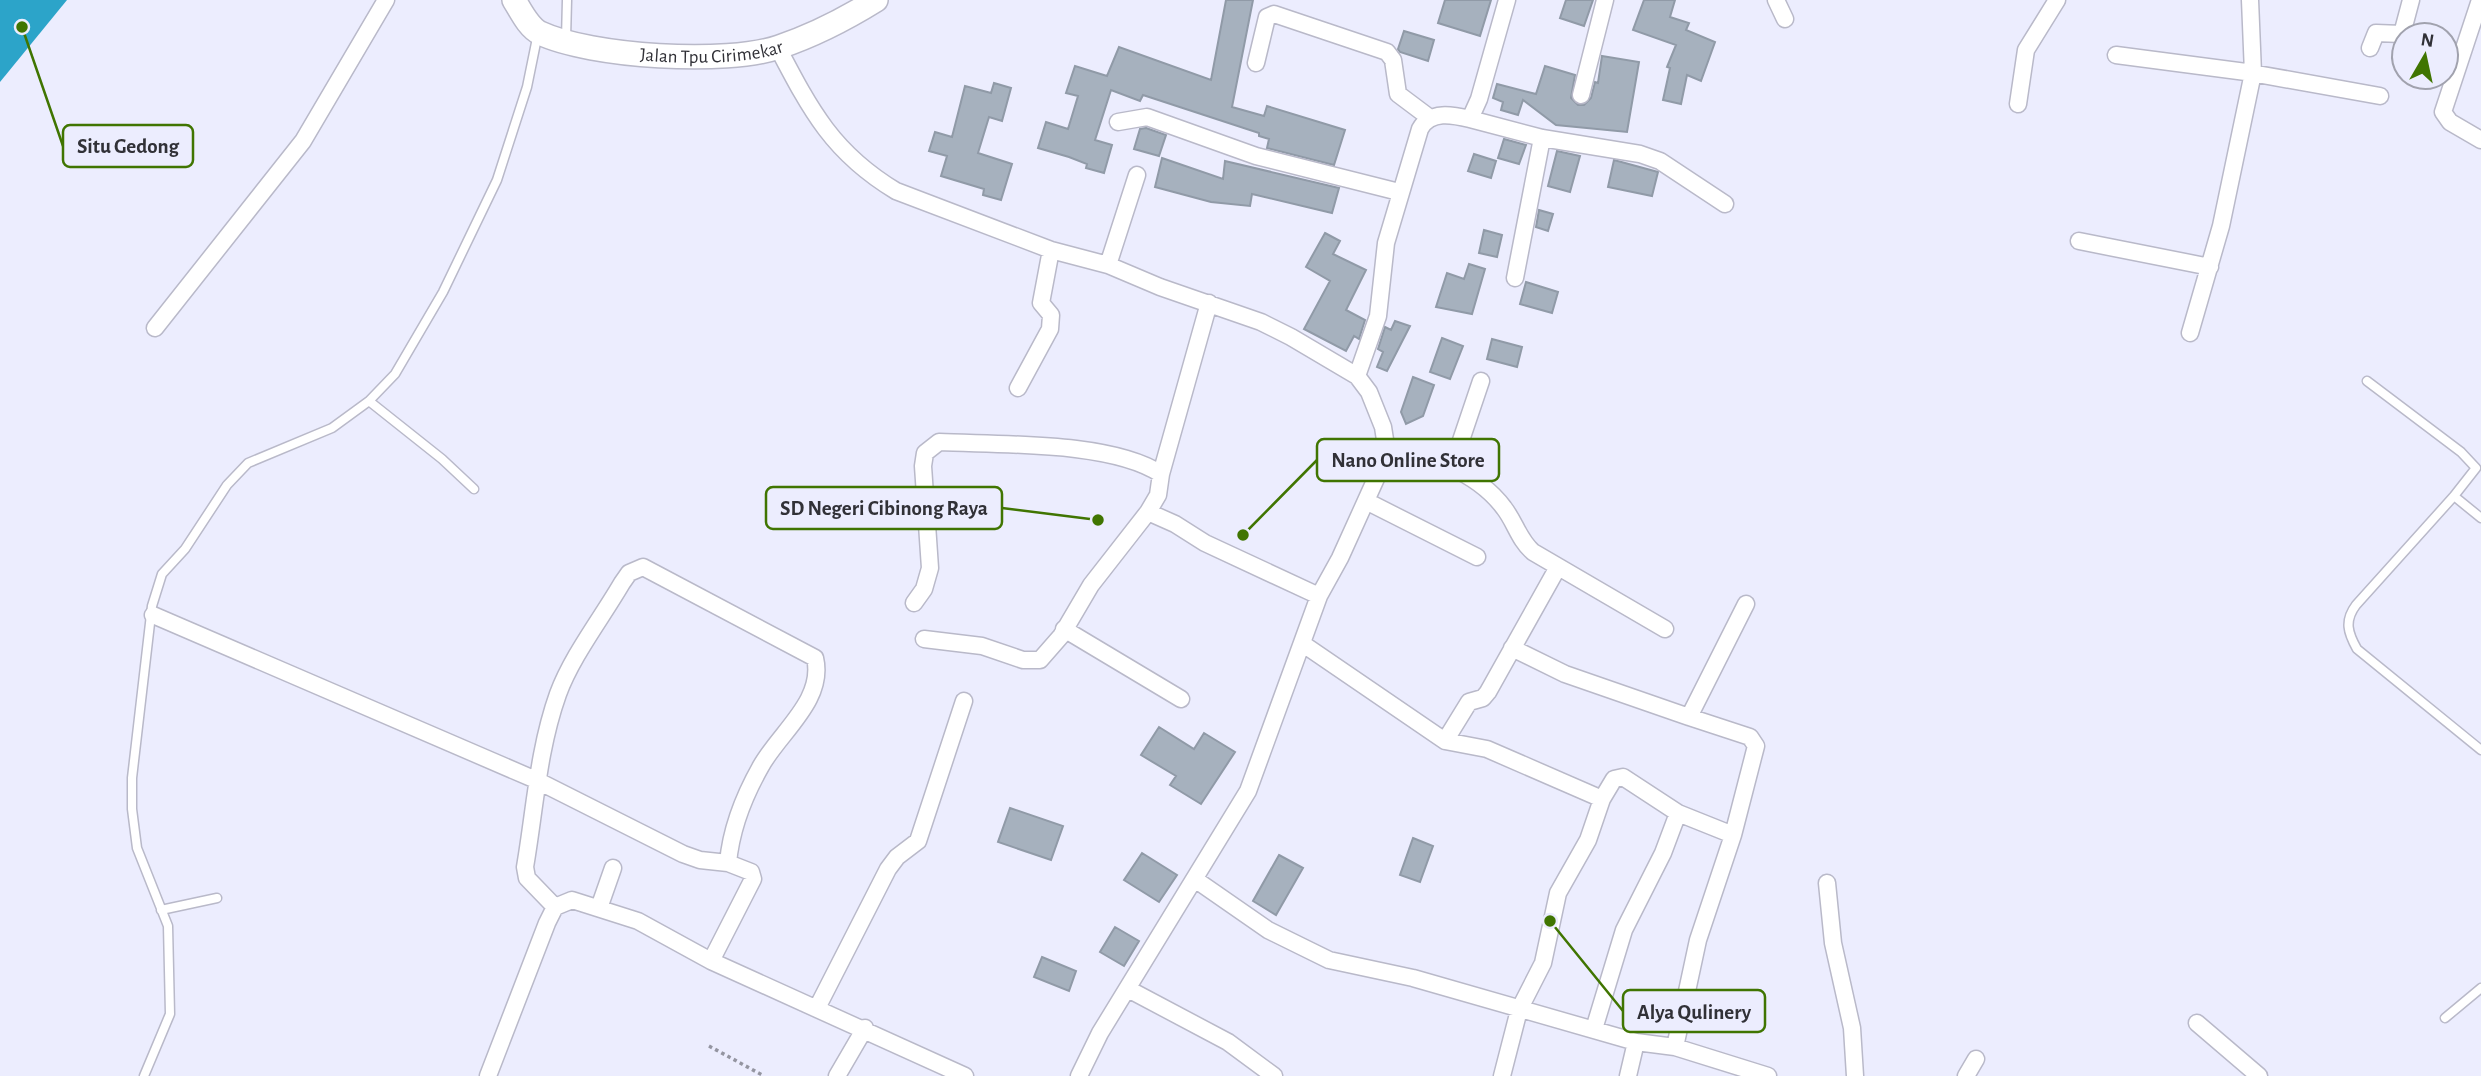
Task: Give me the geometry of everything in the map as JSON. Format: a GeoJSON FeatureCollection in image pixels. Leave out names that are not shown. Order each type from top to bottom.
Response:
{"type":"FeatureCollection","features":[{"type":"Feature","properties":{"kind":"street"},"geometry":{"type":"LineString","coordinates":[[155,328],[303,141],[386,0]]}},
{"type":"Feature","properties":{"kind":"street","name":"Jalan Tpu Cirimekar"},"geometry":{"type":"LineString","coordinates":[[525,16],[566,42],[616,52],[708,56],[778,48],[876,0]]}},
{"type":"Feature","properties":{"kind":"street"},"geometry":{"type":"LineString","coordinates":[[1470,119],[1479,99],[1507,0]]}},
{"type":"Feature","properties":{"kind":"street"},"geometry":{"type":"LineString","coordinates":[[1581,95],[1605,0]]}},
{"type":"Feature","properties":{"kind":"street"},"geometry":{"type":"LineString","coordinates":[[1776,0],[1785,19]]}},
{"type":"Feature","properties":{"kind":"street"},"geometry":{"type":"LineString","coordinates":[[2018,104],[2026,50],[2057,0]]}},
{"type":"Feature","properties":{"kind":"street"},"geometry":{"type":"LineString","coordinates":[[2190,333],[2210,267],[2253,73],[2250,0]]}},
{"type":"Feature","properties":{"kind":"street"},"geometry":{"type":"LineString","coordinates":[[2370,48],[2376,33],[2400,35],[2404,32],[2411,0]]}},
{"type":"Feature","properties":{"kind":"street"},"geometry":{"type":"LineString","coordinates":[[2480,0],[2443,112],[2450,122],[2481,140]]}},
{"type":"Feature","properties":{"kind":"street"},"geometry":{"type":"LineString","coordinates":[[1256,63],[1267,17],[1274,14],[1387,52],[1393,61],[1398,94],[1430,118]]}},
{"type":"Feature","properties":{"kind":"street"},"geometry":{"type":"LineString","coordinates":[[778,48],[813,114],[835,142],[873,177],[896,191],[1051,250],[1108,265],[1160,287],[1261,322],[1357,376],[1369,392],[1382,427],[1386,446],[1383,463],[1319,596],[1254,780],[1196,880],[1100,1033],[1079,1076]]}},
{"type":"Feature","properties":{"kind":"street"},"geometry":{"type":"LineString","coordinates":[[2116,55],[2253,73],[2380,96]]}},
{"type":"Feature","properties":{"kind":"street"},"geometry":{"type":"LineString","coordinates":[[1357,376],[1378,316],[1386,243],[1399,192],[1420,129],[1430,118],[1448,114],[1542,138],[1640,154],[1660,161],[1725,204]]}},
{"type":"Feature","properties":{"kind":"street"},"geometry":{"type":"LineString","coordinates":[[1118,122],[1147,117],[1256,156],[1399,192]]}},
{"type":"Feature","properties":{"kind":"street"},"geometry":{"type":"LineString","coordinates":[[1515,278],[1542,138]]}},
{"type":"Feature","properties":{"kind":"street"},"geometry":{"type":"LineString","coordinates":[[1108,265],[1137,176]]}},
{"type":"Feature","properties":{"kind":"street"},"geometry":{"type":"LineString","coordinates":[[2079,241],[2210,267]]}},
{"type":"Feature","properties":{"kind":"street"},"geometry":{"type":"LineString","coordinates":[[1018,388],[1050,328],[1051,316],[1041,303],[1051,250]]}},
{"type":"Feature","properties":{"kind":"street"},"geometry":{"type":"LineString","coordinates":[[924,639],[982,646],[1033,662],[1040,660],[1050,651],[1091,586],[1158,495],[1161,474],[1209,303]]}},
{"type":"Feature","properties":{"kind":"street"},"geometry":{"type":"LineString","coordinates":[[1452,467],[1481,381]]}},
{"type":"Feature","properties":{"kind":"street"},"geometry":{"type":"LineString","coordinates":[[914,603],[924,589],[930,568],[923,466],[925,453],[931,446],[939,442],[1079,451],[1138,460],[1161,474]]}},
{"type":"Feature","properties":{"kind":"street"},"geometry":{"type":"LineString","coordinates":[[1386,446],[1452,467],[1489,492],[1502,505],[1525,546],[1665,629]]}},
{"type":"Feature","properties":{"kind":"street"},"geometry":{"type":"LineString","coordinates":[[1366,501],[1477,557]]}},
{"type":"Feature","properties":{"kind":"street"},"geometry":{"type":"LineString","coordinates":[[1148,512],[1175,524],[1205,543],[1319,596]]}},
{"type":"Feature","properties":{"kind":"street"},"geometry":{"type":"LineString","coordinates":[[1445,741],[1469,702],[1483,698],[1488,692],[1558,567]]}},
{"type":"Feature","properties":{"kind":"street"},"geometry":{"type":"LineString","coordinates":[[555,908],[527,878],[524,867],[536,780],[563,683],[629,573],[636,568],[650,569],[815,658],[817,682],[761,766],[731,834],[728,863]]}},
{"type":"Feature","properties":{"kind":"street"},"geometry":{"type":"LineString","coordinates":[[1689,717],[1746,604]]}},
{"type":"Feature","properties":{"kind":"street"},"geometry":{"type":"LineString","coordinates":[[153,615],[536,780],[683,854],[700,860],[728,863],[751,872],[753,884],[711,961]]}},
{"type":"Feature","properties":{"kind":"street"},"geometry":{"type":"LineString","coordinates":[[1064,629],[1181,699]]}},
{"type":"Feature","properties":{"kind":"street"},"geometry":{"type":"LineString","coordinates":[[1303,644],[1445,741],[1487,748],[1602,799]]}},
{"type":"Feature","properties":{"kind":"street"},"geometry":{"type":"LineString","coordinates":[[1512,648],[1565,674],[1745,735],[1755,741],[1756,746],[1733,835],[1698,940],[1675,1047]]}},
{"type":"Feature","properties":{"kind":"street"},"geometry":{"type":"LineString","coordinates":[[817,1007],[888,869],[897,857],[918,841],[964,701]]}},
{"type":"Feature","properties":{"kind":"street"},"geometry":{"type":"LineString","coordinates":[[1502,1076],[1519,1010],[1543,963],[1558,893],[1588,840],[1602,799],[1614,779],[1623,777],[1678,813],[1733,835]]}},
{"type":"Feature","properties":{"kind":"street"},"geometry":{"type":"LineString","coordinates":[[1594,1029],[1624,930],[1664,853],[1678,813]]}},
{"type":"Feature","properties":{"kind":"street"},"geometry":{"type":"LineString","coordinates":[[598,908],[613,869]]}},
{"type":"Feature","properties":{"kind":"street"},"geometry":{"type":"LineString","coordinates":[[1196,880],[1268,930],[1329,960],[1413,978],[1636,1042],[1675,1047],[1768,1076]]}},
{"type":"Feature","properties":{"kind":"street"},"geometry":{"type":"LineString","coordinates":[[1827,883],[1833,943],[1852,1028],[1855,1076]]}},
{"type":"Feature","properties":{"kind":"street"},"geometry":{"type":"LineString","coordinates":[[488,1076],[555,908],[572,900],[638,922],[711,961],[865,1028],[935,1065],[965,1076]]}},
{"type":"Feature","properties":{"kind":"street"},"geometry":{"type":"LineString","coordinates":[[1128,989],[1228,1042],[1274,1076]]}},
{"type":"Feature","properties":{"kind":"street"},"geometry":{"type":"LineString","coordinates":[[2197,1023],[2259,1076]]}},
{"type":"Feature","properties":{"kind":"street"},"geometry":{"type":"LineString","coordinates":[[837,1076],[865,1028]]}},
{"type":"Feature","properties":{"kind":"street"},"geometry":{"type":"LineString","coordinates":[[1628,1076],[1636,1042]]}},
{"type":"Feature","properties":{"kind":"street"},"geometry":{"type":"LineString","coordinates":[[1966,1076],[1976,1059]]}},
{"type":"Feature","properties":{"kind":"lane"},"geometry":{"type":"LineString","coordinates":[[566,0],[566,42]]}},
{"type":"Feature","properties":{"kind":"lane"},"geometry":{"type":"LineString","coordinates":[[144,1076],[170,1014],[170,939],[162,910],[137,848],[132,809],[132,778],[152,606],[162,575],[185,549],[237,474],[261,455],[301,443],[332,428],[369,401],[394,374],[443,292],[497,180],[527,87],[525,16]]}},
{"type":"Feature","properties":{"kind":"lane"},"geometry":{"type":"LineString","coordinates":[[2367,381],[2478,464],[2454,496],[2356,605],[2350,613],[2348,629],[2357,649],[2481,750]]}},
{"type":"Feature","properties":{"kind":"lane"},"geometry":{"type":"LineString","coordinates":[[369,401],[442,458],[474,489]]}},
{"type":"Feature","properties":{"kind":"lane"},"geometry":{"type":"LineString","coordinates":[[2454,496],[2481,519]]}},
{"type":"Feature","properties":{"kind":"lane"},"geometry":{"type":"LineString","coordinates":[[162,910],[217,898]]}},
{"type":"Feature","properties":{"kind":"lane"},"geometry":{"type":"LineString","coordinates":[[2445,1018],[2481,988]]}},
{"type":"Feature","properties":{"kind":"path"},"geometry":{"type":"LineString","coordinates":[[709,1046],[764,1076]]}},
{"type":"Feature","properties":{"kind":"water"},"geometry":{"type":"Polygon","coordinates":[[[0,0],[67,0],[0,82],[0,0]]]}},
{"type":"Feature","properties":{"kind":"building"},"geometry":{"type":"Polygon","coordinates":[[[1226,0],[1253,0],[1232,107],[1264,116],[1267,106],[1345,130],[1334,165],[1267,148],[1269,139],[1259,136],[1259,133],[1143,95],[1140,101],[1111,90],[1095,140],[1112,145],[1104,173],[1086,168],[1087,164],[1069,157],[1038,148],[1046,122],[1068,129],[1078,96],[1066,93],[1075,66],[1107,76],[1119,47],[1211,80],[1226,0]]]}},
{"type":"Feature","properties":{"kind":"building"},"geometry":{"type":"Polygon","coordinates":[[[1445,0],[1491,0],[1480,36],[1438,23],[1445,0]]]}},
{"type":"Feature","properties":{"kind":"building"},"geometry":{"type":"Polygon","coordinates":[[[1566,0],[1593,0],[1584,26],[1560,18],[1566,0]]]}},
{"type":"Feature","properties":{"kind":"building"},"geometry":{"type":"Polygon","coordinates":[[[1644,0],[1675,0],[1670,17],[1689,23],[1686,30],[1715,42],[1701,81],[1687,75],[1681,104],[1663,100],[1670,68],[1667,67],[1676,45],[1633,30],[1644,0]]]}},
{"type":"Feature","properties":{"kind":"building"},"geometry":{"type":"Polygon","coordinates":[[[1404,31],[1434,40],[1428,61],[1400,52],[1398,49],[1404,31]]]}},
{"type":"Feature","properties":{"kind":"building"},"geometry":{"type":"Polygon","coordinates":[[[1602,56],[1639,62],[1627,132],[1556,125],[1523,100],[1518,115],[1501,110],[1503,102],[1493,98],[1497,84],[1536,94],[1545,66],[1575,75],[1571,98],[1578,105],[1584,105],[1591,98],[1595,82],[1598,83],[1602,56]]]}},
{"type":"Feature","properties":{"kind":"building"},"geometry":{"type":"Polygon","coordinates":[[[994,83],[1011,88],[1002,121],[989,117],[978,153],[1012,164],[1001,200],[983,195],[984,189],[941,176],[947,156],[929,151],[935,132],[952,137],[965,86],[991,93],[994,83]]]}},
{"type":"Feature","properties":{"kind":"building"},"geometry":{"type":"Polygon","coordinates":[[[1146,128],[1166,135],[1159,156],[1134,149],[1140,129],[1146,128]]]}},
{"type":"Feature","properties":{"kind":"building"},"geometry":{"type":"Polygon","coordinates":[[[1504,139],[1526,145],[1519,164],[1498,158],[1504,139]]]}},
{"type":"Feature","properties":{"kind":"building"},"geometry":{"type":"Polygon","coordinates":[[[1557,151],[1580,156],[1570,192],[1548,186],[1557,151]]]}},
{"type":"Feature","properties":{"kind":"building"},"geometry":{"type":"Polygon","coordinates":[[[1474,154],[1496,161],[1491,178],[1468,171],[1474,154]]]}},
{"type":"Feature","properties":{"kind":"building"},"geometry":{"type":"Polygon","coordinates":[[[1162,158],[1223,179],[1225,161],[1339,188],[1332,213],[1252,194],[1250,206],[1211,202],[1155,187],[1162,158]]]}},
{"type":"Feature","properties":{"kind":"building"},"geometry":{"type":"Polygon","coordinates":[[[1614,160],[1658,172],[1652,196],[1608,187],[1614,160]]]}},
{"type":"Feature","properties":{"kind":"building"},"geometry":{"type":"Polygon","coordinates":[[[1539,210],[1553,214],[1548,231],[1536,227],[1539,210]]]}},
{"type":"Feature","properties":{"kind":"building"},"geometry":{"type":"Polygon","coordinates":[[[1484,230],[1502,235],[1497,257],[1479,253],[1484,230]]]}},
{"type":"Feature","properties":{"kind":"building"},"geometry":{"type":"Polygon","coordinates":[[[1325,233],[1340,241],[1333,254],[1366,270],[1346,310],[1365,320],[1359,339],[1354,336],[1346,351],[1304,329],[1330,281],[1306,267],[1325,233]]]}},
{"type":"Feature","properties":{"kind":"building"},"geometry":{"type":"Polygon","coordinates":[[[1469,264],[1485,269],[1472,314],[1436,307],[1447,273],[1464,279],[1469,264]]]}},
{"type":"Feature","properties":{"kind":"building"},"geometry":{"type":"Polygon","coordinates":[[[1526,282],[1558,292],[1552,313],[1520,304],[1526,282]]]}},
{"type":"Feature","properties":{"kind":"building"},"geometry":{"type":"Polygon","coordinates":[[[1395,321],[1410,326],[1387,371],[1377,367],[1383,352],[1378,349],[1385,327],[1391,330],[1395,321]]]}},
{"type":"Feature","properties":{"kind":"building"},"geometry":{"type":"Polygon","coordinates":[[[1442,338],[1463,346],[1450,379],[1430,372],[1442,338]]]}},
{"type":"Feature","properties":{"kind":"building"},"geometry":{"type":"Polygon","coordinates":[[[1492,339],[1522,347],[1517,367],[1487,359],[1492,339]]]}},
{"type":"Feature","properties":{"kind":"building"},"geometry":{"type":"Polygon","coordinates":[[[1413,377],[1434,385],[1423,416],[1406,424],[1401,412],[1413,377]]]}},
{"type":"Feature","properties":{"kind":"building"},"geometry":{"type":"Polygon","coordinates":[[[1159,727],[1194,749],[1204,733],[1235,752],[1201,804],[1170,785],[1176,776],[1141,755],[1159,727]]]}},
{"type":"Feature","properties":{"kind":"building"},"geometry":{"type":"Polygon","coordinates":[[[1010,808],[1063,826],[1051,860],[998,842],[1010,808]]]}},
{"type":"Feature","properties":{"kind":"building"},"geometry":{"type":"Polygon","coordinates":[[[1413,838],[1433,846],[1420,882],[1400,875],[1413,838]]]}},
{"type":"Feature","properties":{"kind":"building"},"geometry":{"type":"Polygon","coordinates":[[[1142,853],[1177,875],[1159,902],[1124,880],[1142,853]]]}},
{"type":"Feature","properties":{"kind":"building"},"geometry":{"type":"Polygon","coordinates":[[[1279,855],[1303,868],[1276,915],[1253,901],[1279,855]]]}},
{"type":"Feature","properties":{"kind":"building"},"geometry":{"type":"Polygon","coordinates":[[[1115,927],[1139,941],[1124,966],[1100,952],[1115,927]]]}},
{"type":"Feature","properties":{"kind":"building"},"geometry":{"type":"Polygon","coordinates":[[[1042,957],[1076,971],[1069,991],[1034,977],[1042,957]]]}},
{"type":"Feature","properties":{"kind":"place","name":"Situ Gedong"},"geometry":{"type":"Point","coordinates":[22,27]}},
{"type":"Feature","properties":{"kind":"place","name":"SD Negeri Cibinong Raya"},"geometry":{"type":"Point","coordinates":[1098,520]}},
{"type":"Feature","properties":{"kind":"place","name":"Nano Online Store"},"geometry":{"type":"Point","coordinates":[1243,535]}},
{"type":"Feature","properties":{"kind":"place","name":"Alya Qulinery"},"geometry":{"type":"Point","coordinates":[1550,921]}}]}
